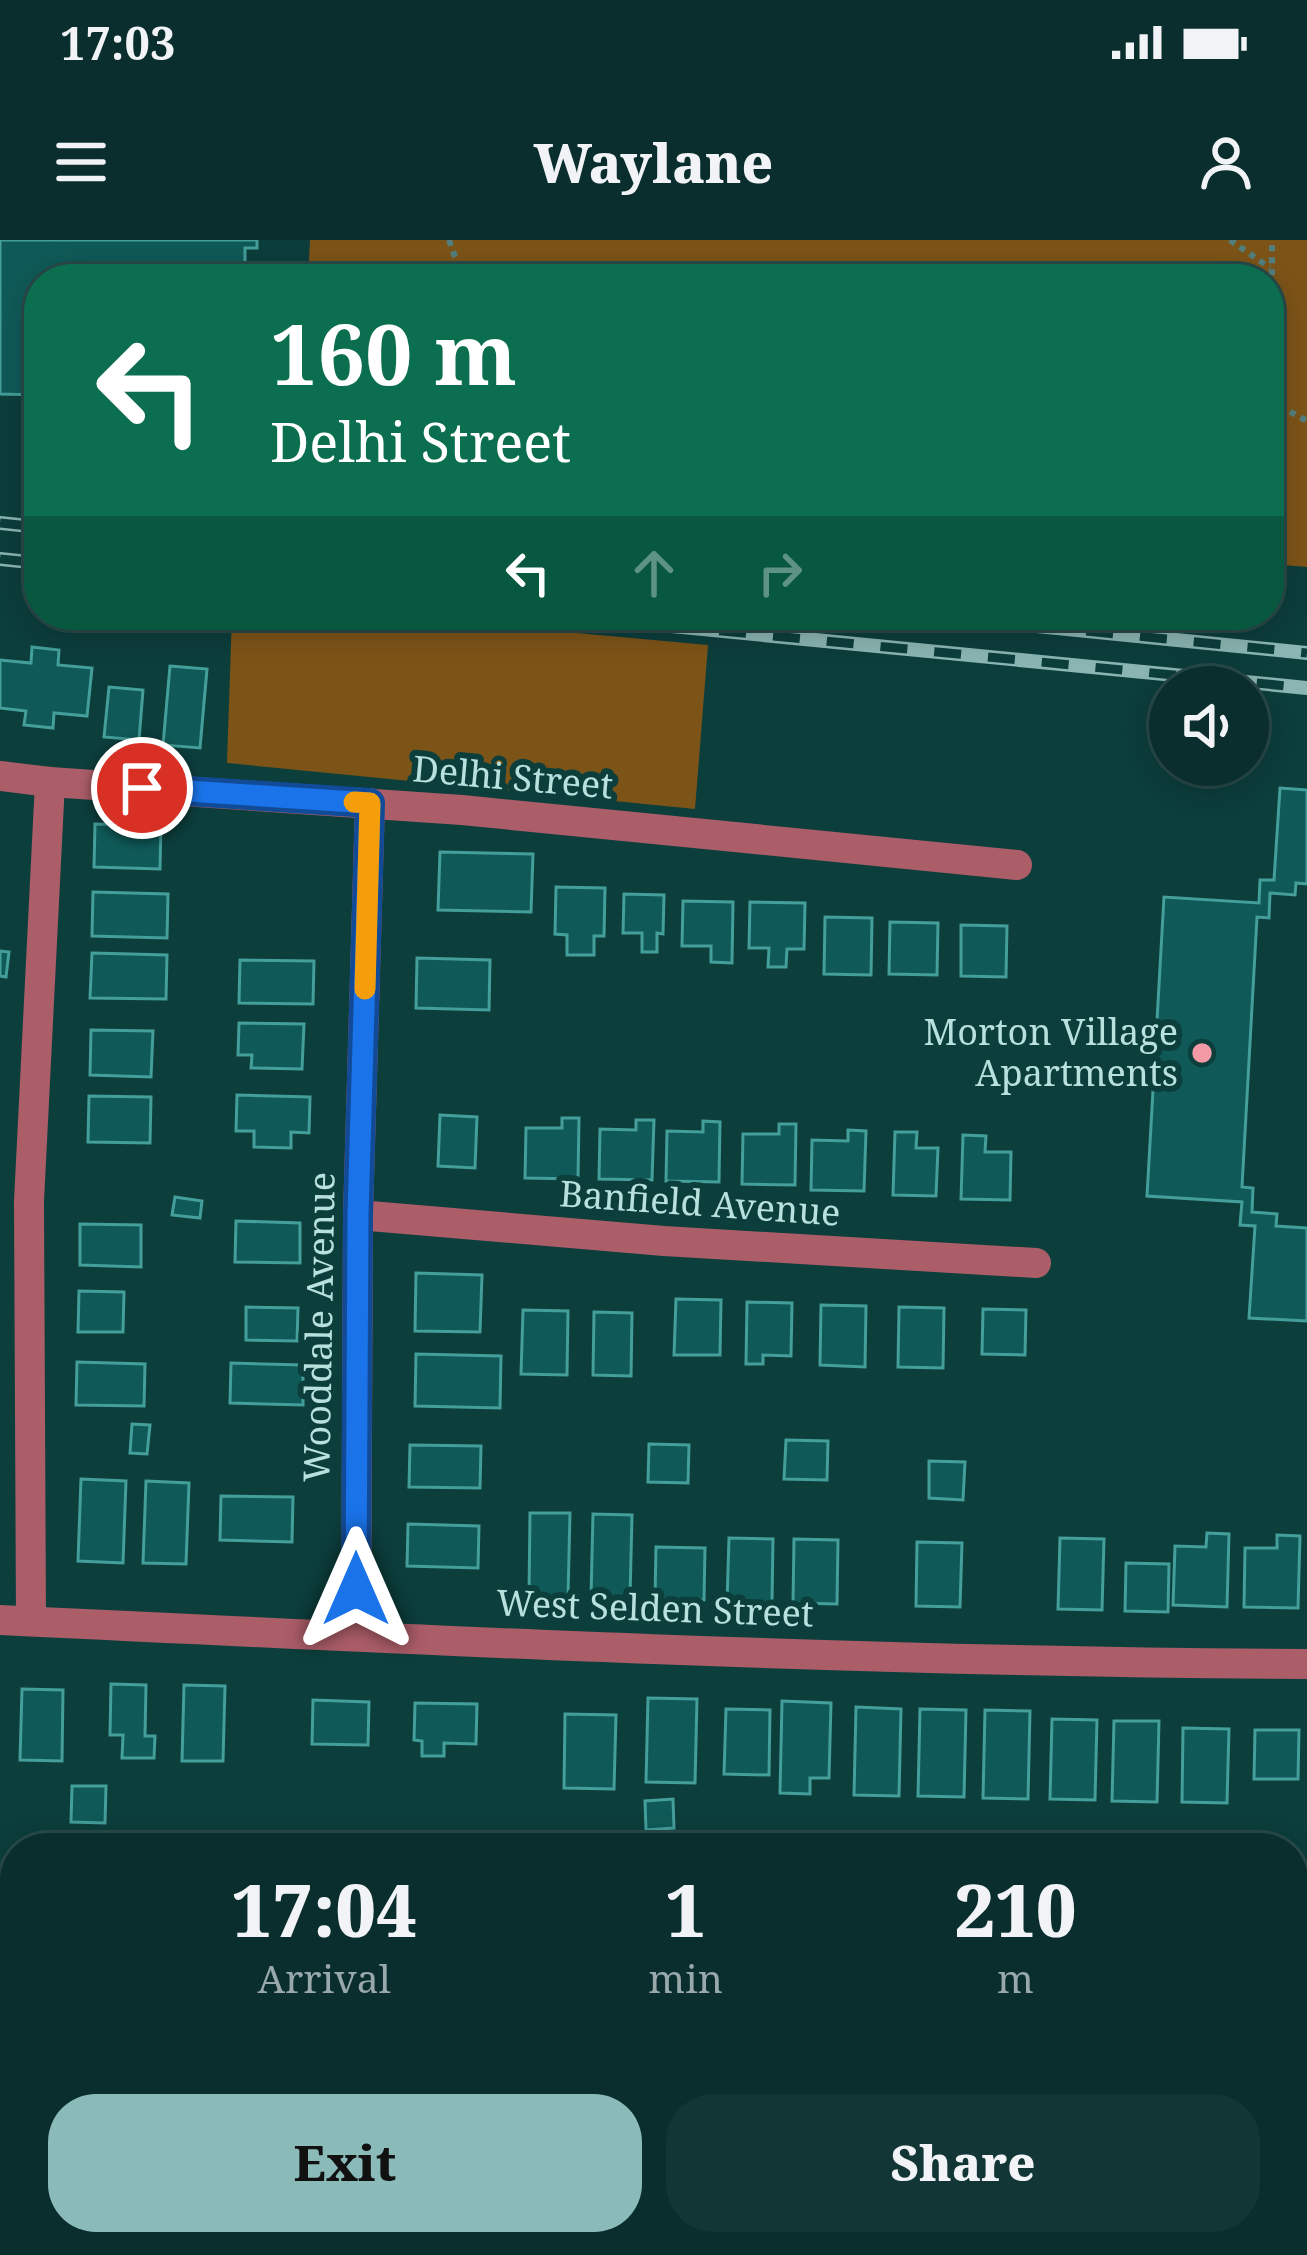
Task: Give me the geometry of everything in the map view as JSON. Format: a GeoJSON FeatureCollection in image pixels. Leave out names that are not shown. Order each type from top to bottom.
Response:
{"type":"FeatureCollection","features":[{"type":"Feature","properties":{"kind":"street","name":"Delhi Street"},"geometry":{"type":"LineString","coordinates":[[0,776],[370,803],[1017,865]]}},
{"type":"Feature","properties":{"kind":"street"},"geometry":{"type":"LineString","coordinates":[[15,1620],[50,782]]}},
{"type":"Feature","properties":{"kind":"street","name":"Wooddale Avenue"},"geometry":{"type":"LineString","coordinates":[[356,1636],[358,1215],[370,803]]}},
{"type":"Feature","properties":{"kind":"street","name":"Banfield Avenue"},"geometry":{"type":"LineString","coordinates":[[358,1215],[664,1241],[1036,1263]]}},
{"type":"Feature","properties":{"kind":"street","name":"West Selden Street"},"geometry":{"type":"LineString","coordinates":[[15,1620],[356,1636],[1307,1664]]}},
{"type":"Feature","properties":{"kind":"path"},"geometry":{"type":"LineString","coordinates":[[1229,240],[1264,264]]}},
{"type":"Feature","properties":{"kind":"shaded area"},"geometry":{"type":"Polygon","coordinates":[[[310,240],[1307,240],[1307,567],[1284,565],[1284,264],[309,264],[310,240]]]}},
{"type":"Feature","properties":{"kind":"shaded area"},"geometry":{"type":"Polygon","coordinates":[[[231,630],[542,630],[708,645],[695,809],[227,763],[231,630]]]}},
{"type":"Feature","properties":{"kind":"building"},"geometry":{"type":"Polygon","coordinates":[[[0,240],[257,240],[257,248],[245,248],[245,264],[24,264],[24,395],[0,394],[0,240]]]}},
{"type":"Feature","properties":{"kind":"building"},"geometry":{"type":"Polygon","coordinates":[[[32,647],[59,650],[58,665],[92,668],[87,716],[54,713],[53,728],[24,725],[26,711],[0,708],[0,660],[31,663],[32,647]]]}},
{"type":"Feature","properties":{"kind":"building"},"geometry":{"type":"Polygon","coordinates":[[[170,666],[207,669],[200,748],[163,745],[170,666]]]}},
{"type":"Feature","properties":{"kind":"building"},"geometry":{"type":"Polygon","coordinates":[[[109,687],[143,690],[139,740],[104,737],[109,687]]]}},
{"type":"Feature","properties":{"kind":"building","name":"Morton Village Apartments"},"geometry":{"type":"Polygon","coordinates":[[[1280,788],[1307,790],[1307,884],[1296,883],[1295,895],[1270,893],[1269,918],[1257,917],[1242,1187],[1253,1188],[1252,1212],[1277,1214],[1276,1226],[1307,1228],[1307,1321],[1249,1318],[1255,1226],[1240,1225],[1242,1202],[1147,1196],[1164,897],[1259,903],[1260,880],[1274,880],[1280,788]]]}},
{"type":"Feature","properties":{"kind":"building"},"geometry":{"type":"Polygon","coordinates":[[[95,824],[161,825],[160,869],[94,867],[95,824]]]}},
{"type":"Feature","properties":{"kind":"building"},"geometry":{"type":"Polygon","coordinates":[[[440,852],[533,854],[531,912],[438,910],[440,852]]]}},
{"type":"Feature","properties":{"kind":"building"},"geometry":{"type":"Polygon","coordinates":[[[556,887],[605,888],[604,936],[594,936],[594,955],[567,955],[567,935],[555,934],[556,887]]]}},
{"type":"Feature","properties":{"kind":"building"},"geometry":{"type":"Polygon","coordinates":[[[93,892],[168,894],[167,938],[92,936],[93,892]]]}},
{"type":"Feature","properties":{"kind":"building"},"geometry":{"type":"Polygon","coordinates":[[[624,894],[664,895],[663,934],[657,933],[657,952],[642,952],[642,933],[623,933],[624,894]]]}},
{"type":"Feature","properties":{"kind":"building"},"geometry":{"type":"Polygon","coordinates":[[[683,901],[733,902],[732,963],[711,962],[711,946],[682,946],[683,901]]]}},
{"type":"Feature","properties":{"kind":"building"},"geometry":{"type":"Polygon","coordinates":[[[750,902],[805,903],[804,949],[787,949],[786,967],[768,967],[769,948],[749,948],[750,902]]]}},
{"type":"Feature","properties":{"kind":"building"},"geometry":{"type":"Polygon","coordinates":[[[825,917],[872,918],[871,975],[824,974],[825,917]]]}},
{"type":"Feature","properties":{"kind":"building"},"geometry":{"type":"Polygon","coordinates":[[[890,922],[938,923],[937,975],[889,974],[890,922]]]}},
{"type":"Feature","properties":{"kind":"building"},"geometry":{"type":"Polygon","coordinates":[[[961,925],[1007,926],[1006,977],[961,976],[961,925]]]}},
{"type":"Feature","properties":{"kind":"building"},"geometry":{"type":"Polygon","coordinates":[[[0,951],[9,952],[6,977],[0,976],[0,951]]]}},
{"type":"Feature","properties":{"kind":"building"},"geometry":{"type":"Polygon","coordinates":[[[92,953],[167,955],[166,999],[90,998],[92,953]]]}},
{"type":"Feature","properties":{"kind":"building"},"geometry":{"type":"Polygon","coordinates":[[[417,958],[490,960],[489,1010],[416,1008],[417,958]]]}},
{"type":"Feature","properties":{"kind":"building"},"geometry":{"type":"Polygon","coordinates":[[[240,960],[314,961],[313,1004],[239,1003],[240,960]]]}},
{"type":"Feature","properties":{"kind":"building"},"geometry":{"type":"Polygon","coordinates":[[[239,1023],[304,1024],[302,1069],[251,1068],[252,1055],[238,1055],[239,1023]]]}},
{"type":"Feature","properties":{"kind":"building"},"geometry":{"type":"Polygon","coordinates":[[[91,1030],[153,1031],[151,1077],[90,1075],[91,1030]]]}},
{"type":"Feature","properties":{"kind":"building"},"geometry":{"type":"Polygon","coordinates":[[[237,1095],[310,1097],[309,1133],[291,1132],[291,1148],[254,1147],[254,1131],[236,1131],[237,1095]]]}},
{"type":"Feature","properties":{"kind":"building"},"geometry":{"type":"Polygon","coordinates":[[[89,1096],[151,1097],[150,1143],[88,1142],[89,1096]]]}},
{"type":"Feature","properties":{"kind":"building"},"geometry":{"type":"Polygon","coordinates":[[[440,1115],[477,1117],[475,1168],[438,1166],[440,1115]]]}},
{"type":"Feature","properties":{"kind":"building"},"geometry":{"type":"Polygon","coordinates":[[[562,1118],[579,1118],[578,1179],[525,1178],[526,1128],[562,1128],[562,1118]]]}},
{"type":"Feature","properties":{"kind":"building"},"geometry":{"type":"Polygon","coordinates":[[[636,1120],[654,1120],[652,1180],[599,1179],[600,1129],[636,1130],[636,1120]]]}},
{"type":"Feature","properties":{"kind":"building"},"geometry":{"type":"Polygon","coordinates":[[[703,1121],[720,1122],[719,1182],[666,1181],[667,1131],[703,1132],[703,1121]]]}},
{"type":"Feature","properties":{"kind":"building"},"geometry":{"type":"Polygon","coordinates":[[[779,1124],[796,1124],[795,1185],[742,1184],[743,1134],[779,1134],[779,1124]]]}},
{"type":"Feature","properties":{"kind":"building"},"geometry":{"type":"Polygon","coordinates":[[[848,1130],[866,1131],[864,1191],[811,1190],[812,1140],[848,1141],[848,1130]]]}},
{"type":"Feature","properties":{"kind":"building"},"geometry":{"type":"Polygon","coordinates":[[[895,1132],[917,1132],[916,1148],[938,1148],[936,1196],[893,1195],[895,1132]]]}},
{"type":"Feature","properties":{"kind":"building"},"geometry":{"type":"Polygon","coordinates":[[[963,1135],[986,1136],[985,1152],[1011,1152],[1010,1200],[961,1199],[963,1135]]]}},
{"type":"Feature","properties":{"kind":"building"},"geometry":{"type":"Polygon","coordinates":[[[175,1197],[202,1201],[200,1218],[172,1215],[175,1197]]]}},
{"type":"Feature","properties":{"kind":"building"},"geometry":{"type":"Polygon","coordinates":[[[236,1221],[300,1223],[300,1263],[235,1262],[236,1221]]]}},
{"type":"Feature","properties":{"kind":"building"},"geometry":{"type":"Polygon","coordinates":[[[80,1224],[141,1225],[141,1267],[80,1265],[80,1224]]]}},
{"type":"Feature","properties":{"kind":"building"},"geometry":{"type":"Polygon","coordinates":[[[416,1273],[482,1275],[480,1332],[415,1331],[416,1273]]]}},
{"type":"Feature","properties":{"kind":"building"},"geometry":{"type":"Polygon","coordinates":[[[79,1291],[124,1292],[123,1332],[78,1332],[79,1291]]]}},
{"type":"Feature","properties":{"kind":"building"},"geometry":{"type":"Polygon","coordinates":[[[676,1299],[721,1300],[720,1355],[674,1355],[676,1299]]]}},
{"type":"Feature","properties":{"kind":"building"},"geometry":{"type":"Polygon","coordinates":[[[747,1302],[792,1303],[791,1356],[763,1355],[763,1364],[746,1364],[747,1302]]]}},
{"type":"Feature","properties":{"kind":"building"},"geometry":{"type":"Polygon","coordinates":[[[821,1305],[866,1306],[865,1367],[820,1365],[821,1305]]]}},
{"type":"Feature","properties":{"kind":"building"},"geometry":{"type":"Polygon","coordinates":[[[246,1307],[298,1308],[297,1341],[246,1340],[246,1307]]]}},
{"type":"Feature","properties":{"kind":"building"},"geometry":{"type":"Polygon","coordinates":[[[899,1307],[944,1308],[943,1368],[898,1367],[899,1307]]]}},
{"type":"Feature","properties":{"kind":"building"},"geometry":{"type":"Polygon","coordinates":[[[983,1309],[1026,1310],[1025,1355],[982,1354],[983,1309]]]}},
{"type":"Feature","properties":{"kind":"building"},"geometry":{"type":"Polygon","coordinates":[[[523,1310],[568,1311],[567,1375],[521,1374],[523,1310]]]}},
{"type":"Feature","properties":{"kind":"building"},"geometry":{"type":"Polygon","coordinates":[[[594,1312],[632,1313],[631,1376],[593,1375],[594,1312]]]}},
{"type":"Feature","properties":{"kind":"building"},"geometry":{"type":"Polygon","coordinates":[[[416,1354],[501,1356],[500,1408],[415,1406],[416,1354]]]}},
{"type":"Feature","properties":{"kind":"building"},"geometry":{"type":"Polygon","coordinates":[[[77,1362],[145,1364],[144,1406],[76,1405],[77,1362]]]}},
{"type":"Feature","properties":{"kind":"building"},"geometry":{"type":"Polygon","coordinates":[[[231,1363],[303,1365],[303,1405],[230,1403],[231,1363]]]}},
{"type":"Feature","properties":{"kind":"building"},"geometry":{"type":"Polygon","coordinates":[[[132,1424],[150,1425],[147,1454],[130,1453],[132,1424]]]}},
{"type":"Feature","properties":{"kind":"building"},"geometry":{"type":"Polygon","coordinates":[[[786,1440],[828,1441],[827,1480],[784,1479],[786,1440]]]}},
{"type":"Feature","properties":{"kind":"building"},"geometry":{"type":"Polygon","coordinates":[[[649,1444],[689,1445],[688,1483],[648,1482],[649,1444]]]}},
{"type":"Feature","properties":{"kind":"building"},"geometry":{"type":"Polygon","coordinates":[[[410,1445],[481,1446],[480,1488],[409,1487],[410,1445]]]}},
{"type":"Feature","properties":{"kind":"building"},"geometry":{"type":"Polygon","coordinates":[[[929,1461],[965,1462],[963,1500],[929,1498],[929,1461]]]}},
{"type":"Feature","properties":{"kind":"building"},"geometry":{"type":"Polygon","coordinates":[[[81,1479],[126,1481],[123,1563],[78,1561],[81,1479]]]}},
{"type":"Feature","properties":{"kind":"building"},"geometry":{"type":"Polygon","coordinates":[[[146,1481],[189,1483],[186,1564],[143,1563],[146,1481]]]}},
{"type":"Feature","properties":{"kind":"building"},"geometry":{"type":"Polygon","coordinates":[[[221,1496],[293,1497],[292,1542],[220,1540],[221,1496]]]}},
{"type":"Feature","properties":{"kind":"building"},"geometry":{"type":"Polygon","coordinates":[[[530,1513],[570,1513],[568,1597],[529,1596],[530,1513]]]}},
{"type":"Feature","properties":{"kind":"building"},"geometry":{"type":"Polygon","coordinates":[[[593,1514],[632,1515],[630,1598],[591,1597],[593,1514]]]}},
{"type":"Feature","properties":{"kind":"building"},"geometry":{"type":"Polygon","coordinates":[[[408,1524],[479,1526],[478,1568],[407,1566],[408,1524]]]}},
{"type":"Feature","properties":{"kind":"building"},"geometry":{"type":"Polygon","coordinates":[[[1207,1533],[1229,1534],[1227,1607],[1173,1605],[1175,1546],[1206,1547],[1207,1533]]]}},
{"type":"Feature","properties":{"kind":"building"},"geometry":{"type":"Polygon","coordinates":[[[1277,1535],[1300,1536],[1298,1608],[1244,1607],[1245,1548],[1277,1548],[1277,1535]]]}},
{"type":"Feature","properties":{"kind":"building"},"geometry":{"type":"Polygon","coordinates":[[[729,1538],[773,1539],[772,1603],[727,1602],[729,1538]]]}},
{"type":"Feature","properties":{"kind":"building"},"geometry":{"type":"Polygon","coordinates":[[[1060,1538],[1104,1539],[1102,1610],[1058,1609],[1060,1538]]]}},
{"type":"Feature","properties":{"kind":"building"},"geometry":{"type":"Polygon","coordinates":[[[794,1539],[838,1540],[837,1604],[793,1603],[794,1539]]]}},
{"type":"Feature","properties":{"kind":"building"},"geometry":{"type":"Polygon","coordinates":[[[917,1542],[962,1543],[960,1607],[916,1606],[917,1542]]]}},
{"type":"Feature","properties":{"kind":"building"},"geometry":{"type":"Polygon","coordinates":[[[656,1547],[705,1548],[704,1600],[655,1599],[656,1547]]]}},
{"type":"Feature","properties":{"kind":"building"},"geometry":{"type":"Polygon","coordinates":[[[1126,1563],[1169,1564],[1168,1612],[1125,1611],[1126,1563]]]}},
{"type":"Feature","properties":{"kind":"building"},"geometry":{"type":"Polygon","coordinates":[[[111,1684],[146,1685],[145,1736],[155,1736],[154,1758],[122,1758],[123,1735],[110,1735],[111,1684]]]}},
{"type":"Feature","properties":{"kind":"building"},"geometry":{"type":"Polygon","coordinates":[[[184,1685],[225,1686],[223,1761],[182,1761],[184,1685]]]}},
{"type":"Feature","properties":{"kind":"building"},"geometry":{"type":"Polygon","coordinates":[[[22,1689],[63,1690],[62,1761],[20,1760],[22,1689]]]}},
{"type":"Feature","properties":{"kind":"building"},"geometry":{"type":"Polygon","coordinates":[[[648,1698],[697,1699],[695,1783],[646,1782],[648,1698]]]}},
{"type":"Feature","properties":{"kind":"building"},"geometry":{"type":"Polygon","coordinates":[[[313,1700],[369,1702],[368,1745],[312,1744],[313,1700]]]}},
{"type":"Feature","properties":{"kind":"building"},"geometry":{"type":"Polygon","coordinates":[[[782,1701],[831,1703],[829,1778],[810,1778],[810,1794],[780,1793],[782,1701]]]}},
{"type":"Feature","properties":{"kind":"building"},"geometry":{"type":"Polygon","coordinates":[[[415,1703],[477,1704],[476,1744],[444,1743],[444,1756],[422,1756],[422,1741],[414,1740],[415,1703]]]}},
{"type":"Feature","properties":{"kind":"building"},"geometry":{"type":"Polygon","coordinates":[[[856,1707],[901,1709],[899,1796],[854,1795],[856,1707]]]}},
{"type":"Feature","properties":{"kind":"building"},"geometry":{"type":"Polygon","coordinates":[[[726,1709],[770,1710],[769,1775],[724,1774],[726,1709]]]}},
{"type":"Feature","properties":{"kind":"building"},"geometry":{"type":"Polygon","coordinates":[[[920,1709],[966,1710],[964,1797],[918,1796],[920,1709]]]}},
{"type":"Feature","properties":{"kind":"building"},"geometry":{"type":"Polygon","coordinates":[[[985,1710],[1030,1711],[1028,1799],[983,1798],[985,1710]]]}},
{"type":"Feature","properties":{"kind":"building"},"geometry":{"type":"Polygon","coordinates":[[[565,1714],[616,1715],[614,1789],[564,1788],[565,1714]]]}},
{"type":"Feature","properties":{"kind":"building"},"geometry":{"type":"Polygon","coordinates":[[[1052,1719],[1097,1720],[1095,1800],[1050,1799],[1052,1719]]]}},
{"type":"Feature","properties":{"kind":"building"},"geometry":{"type":"Polygon","coordinates":[[[1114,1721],[1159,1721],[1157,1802],[1112,1801],[1114,1721]]]}},
{"type":"Feature","properties":{"kind":"building"},"geometry":{"type":"Polygon","coordinates":[[[1183,1728],[1229,1729],[1227,1803],[1182,1802],[1183,1728]]]}},
{"type":"Feature","properties":{"kind":"building"},"geometry":{"type":"Polygon","coordinates":[[[1255,1730],[1299,1730],[1298,1779],[1254,1779],[1255,1730]]]}},
{"type":"Feature","properties":{"kind":"building"},"geometry":{"type":"Polygon","coordinates":[[[72,1786],[106,1786],[105,1823],[71,1822],[72,1786]]]}},
{"type":"Feature","properties":{"kind":"building"},"geometry":{"type":"Polygon","coordinates":[[[673,1799],[674,1828],[646,1830],[645,1801],[673,1799]]]}},
{"type":"Feature","properties":{"kind":"railway"},"geometry":{"type":"LineString","coordinates":[[0,523],[24,525]]}},
{"type":"Feature","properties":{"kind":"railway"},"geometry":{"type":"LineString","coordinates":[[0,559],[24,561]]}},
{"type":"Feature","properties":{"kind":"railway"},"geometry":{"type":"LineString","coordinates":[[712,630],[1307,688]]}},
{"type":"Feature","properties":{"kind":"railway"},"geometry":{"type":"LineString","coordinates":[[1076,630],[1307,653]]}},
{"type":"Feature","properties":{"kind":"slow traffic"},"geometry":{"type":"LineString","coordinates":[[354,802],[370,803],[365,989]]}},
{"type":"Feature","properties":{"kind":"place","name":"Morton Village Apartments"},"geometry":{"type":"Point","coordinates":[1202,1053]}},
{"type":"Feature","properties":{"kind":"route"},"geometry":{"type":"LineString","coordinates":[[142,788],[370,803],[358,1215],[356,1589]]}}]}
